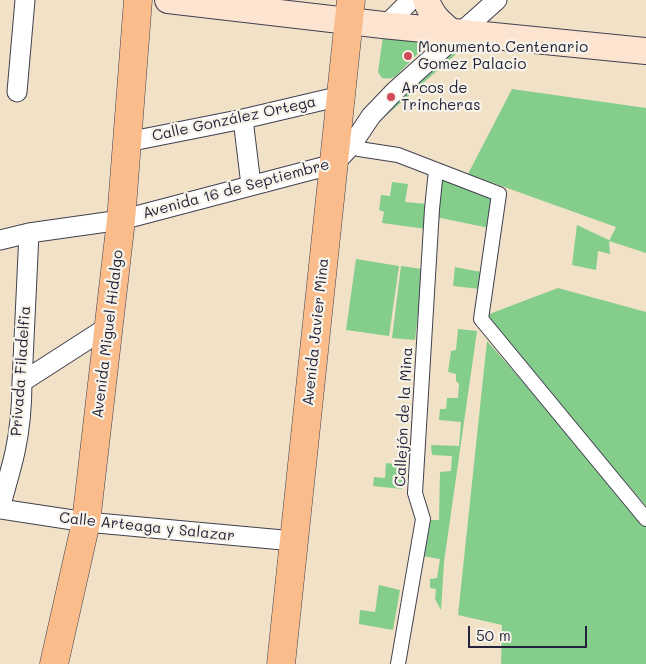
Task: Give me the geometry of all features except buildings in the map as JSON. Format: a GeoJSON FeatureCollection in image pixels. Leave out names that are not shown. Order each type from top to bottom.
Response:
{"type":"FeatureCollection","features":[{"type":"Feature","properties":{"kind":"main road","name":"Avenida Miguel Hidalgo"},"geometry":{"type":"LineString","coordinates":[[54,664],[86,522],[121,220],[138,0]]}},
{"type":"Feature","properties":{"kind":"main road"},"geometry":{"type":"LineString","coordinates":[[168,0],[350,11],[386,25],[646,51]]}},
{"type":"Feature","properties":{"kind":"main road"},"geometry":{"type":"LineString","coordinates":[[426,0],[431,12],[440,23],[456,32]]}},
{"type":"Feature","properties":{"kind":"main road","name":"Avenida Javier Mina"},"geometry":{"type":"LineString","coordinates":[[281,664],[294,542],[342,155],[341,96],[350,11]]}},
{"type":"Feature","properties":{"kind":"street"},"geometry":{"type":"LineString","coordinates":[[17,92],[25,0]]}},
{"type":"Feature","properties":{"kind":"street"},"geometry":{"type":"LineString","coordinates":[[386,25],[411,0]]}},
{"type":"Feature","properties":{"kind":"street"},"geometry":{"type":"LineString","coordinates":[[342,155],[371,116],[395,91],[456,32],[497,0]]}},
{"type":"Feature","properties":{"kind":"street","name":"Calle González Ortega"},"geometry":{"type":"LineString","coordinates":[[127,142],[243,119],[341,96]]}},
{"type":"Feature","properties":{"kind":"street"},"geometry":{"type":"LineString","coordinates":[[243,119],[252,185]]}},
{"type":"Feature","properties":{"kind":"street"},"geometry":{"type":"LineString","coordinates":[[342,155],[359,149],[398,156],[499,194],[481,319],[646,519]]}},
{"type":"Feature","properties":{"kind":"street","name":"Avenida 16 de Septiembre"},"geometry":{"type":"LineString","coordinates":[[0,240],[29,233],[121,220],[252,185],[342,155]]}},
{"type":"Feature","properties":{"kind":"street","name":"Callejón de la Mina"},"geometry":{"type":"LineString","coordinates":[[398,664],[423,518],[415,493],[436,170]]}},
{"type":"Feature","properties":{"kind":"street","name":"Privada Filadelfia"},"geometry":{"type":"LineString","coordinates":[[0,508],[17,444],[22,404],[29,233]]}},
{"type":"Feature","properties":{"kind":"street"},"geometry":{"type":"LineString","coordinates":[[22,382],[109,326]]}},
{"type":"Feature","properties":{"kind":"street","name":"Calle Arteaga y Salazar"},"geometry":{"type":"LineString","coordinates":[[0,508],[86,522],[294,542]]}},
{"type":"Feature","properties":{"kind":"green space"},"geometry":{"type":"Polygon","coordinates":[[[383,36],[431,40],[396,76],[386,79],[382,78],[378,72],[383,36]]]}},
{"type":"Feature","properties":{"kind":"green space"},"geometry":{"type":"Polygon","coordinates":[[[452,38],[463,48],[364,135],[452,38]]]}},
{"type":"Feature","properties":{"kind":"green space"},"geometry":{"type":"Polygon","coordinates":[[[512,89],[646,108],[646,253],[609,241],[616,227],[468,174],[512,89]]]}},
{"type":"Feature","properties":{"kind":"green space"},"geometry":{"type":"Polygon","coordinates":[[[439,173],[496,195],[489,228],[436,217],[439,173]]]}},
{"type":"Feature","properties":{"kind":"green space"},"geometry":{"type":"Polygon","coordinates":[[[392,182],[408,184],[405,202],[428,204],[426,229],[382,223],[384,212],[379,210],[381,195],[390,196],[392,182]]]}},
{"type":"Feature","properties":{"kind":"green space"},"geometry":{"type":"Polygon","coordinates":[[[577,225],[609,240],[610,254],[598,251],[596,270],[572,265],[577,225]]]}},
{"type":"Feature","properties":{"kind":"green space"},"geometry":{"type":"Polygon","coordinates":[[[356,259],[399,266],[389,336],[346,330],[356,259]]]}},
{"type":"Feature","properties":{"kind":"green space"},"geometry":{"type":"Polygon","coordinates":[[[401,266],[423,269],[415,340],[392,338],[401,266]]]}},
{"type":"Feature","properties":{"kind":"green space"},"geometry":{"type":"Polygon","coordinates":[[[455,267],[481,272],[480,289],[453,286],[455,267]]]}},
{"type":"Feature","properties":{"kind":"green space"},"geometry":{"type":"Polygon","coordinates":[[[558,288],[646,312],[646,506],[484,316],[558,288]]]}},
{"type":"Feature","properties":{"kind":"green space"},"geometry":{"type":"Polygon","coordinates":[[[458,329],[477,331],[444,562],[441,610],[435,599],[436,589],[430,588],[430,579],[437,578],[440,559],[416,555],[421,520],[439,520],[440,472],[451,471],[452,456],[432,455],[431,445],[459,446],[461,422],[439,420],[440,409],[446,409],[447,398],[458,398],[459,384],[456,381],[456,374],[448,372],[451,351],[456,350],[458,329]]]}},
{"type":"Feature","properties":{"kind":"green space"},"geometry":{"type":"Polygon","coordinates":[[[487,341],[646,521],[646,664],[501,664],[502,625],[458,615],[487,341]]]}},
{"type":"Feature","properties":{"kind":"green space"},"geometry":{"type":"Polygon","coordinates":[[[386,463],[404,465],[402,489],[373,486],[374,477],[385,478],[386,463]]]}},
{"type":"Feature","properties":{"kind":"green space"},"geometry":{"type":"Polygon","coordinates":[[[379,585],[400,590],[393,630],[359,624],[360,610],[375,612],[379,585]]]}},
{"type":"Feature","properties":{"kind":"place","name":"Monumento Centenario Gomez Palacio"},"geometry":{"type":"Point","coordinates":[408,56]}},
{"type":"Feature","properties":{"kind":"place","name":"Arcos de Trincheras"},"geometry":{"type":"Point","coordinates":[391,97]}}]}
